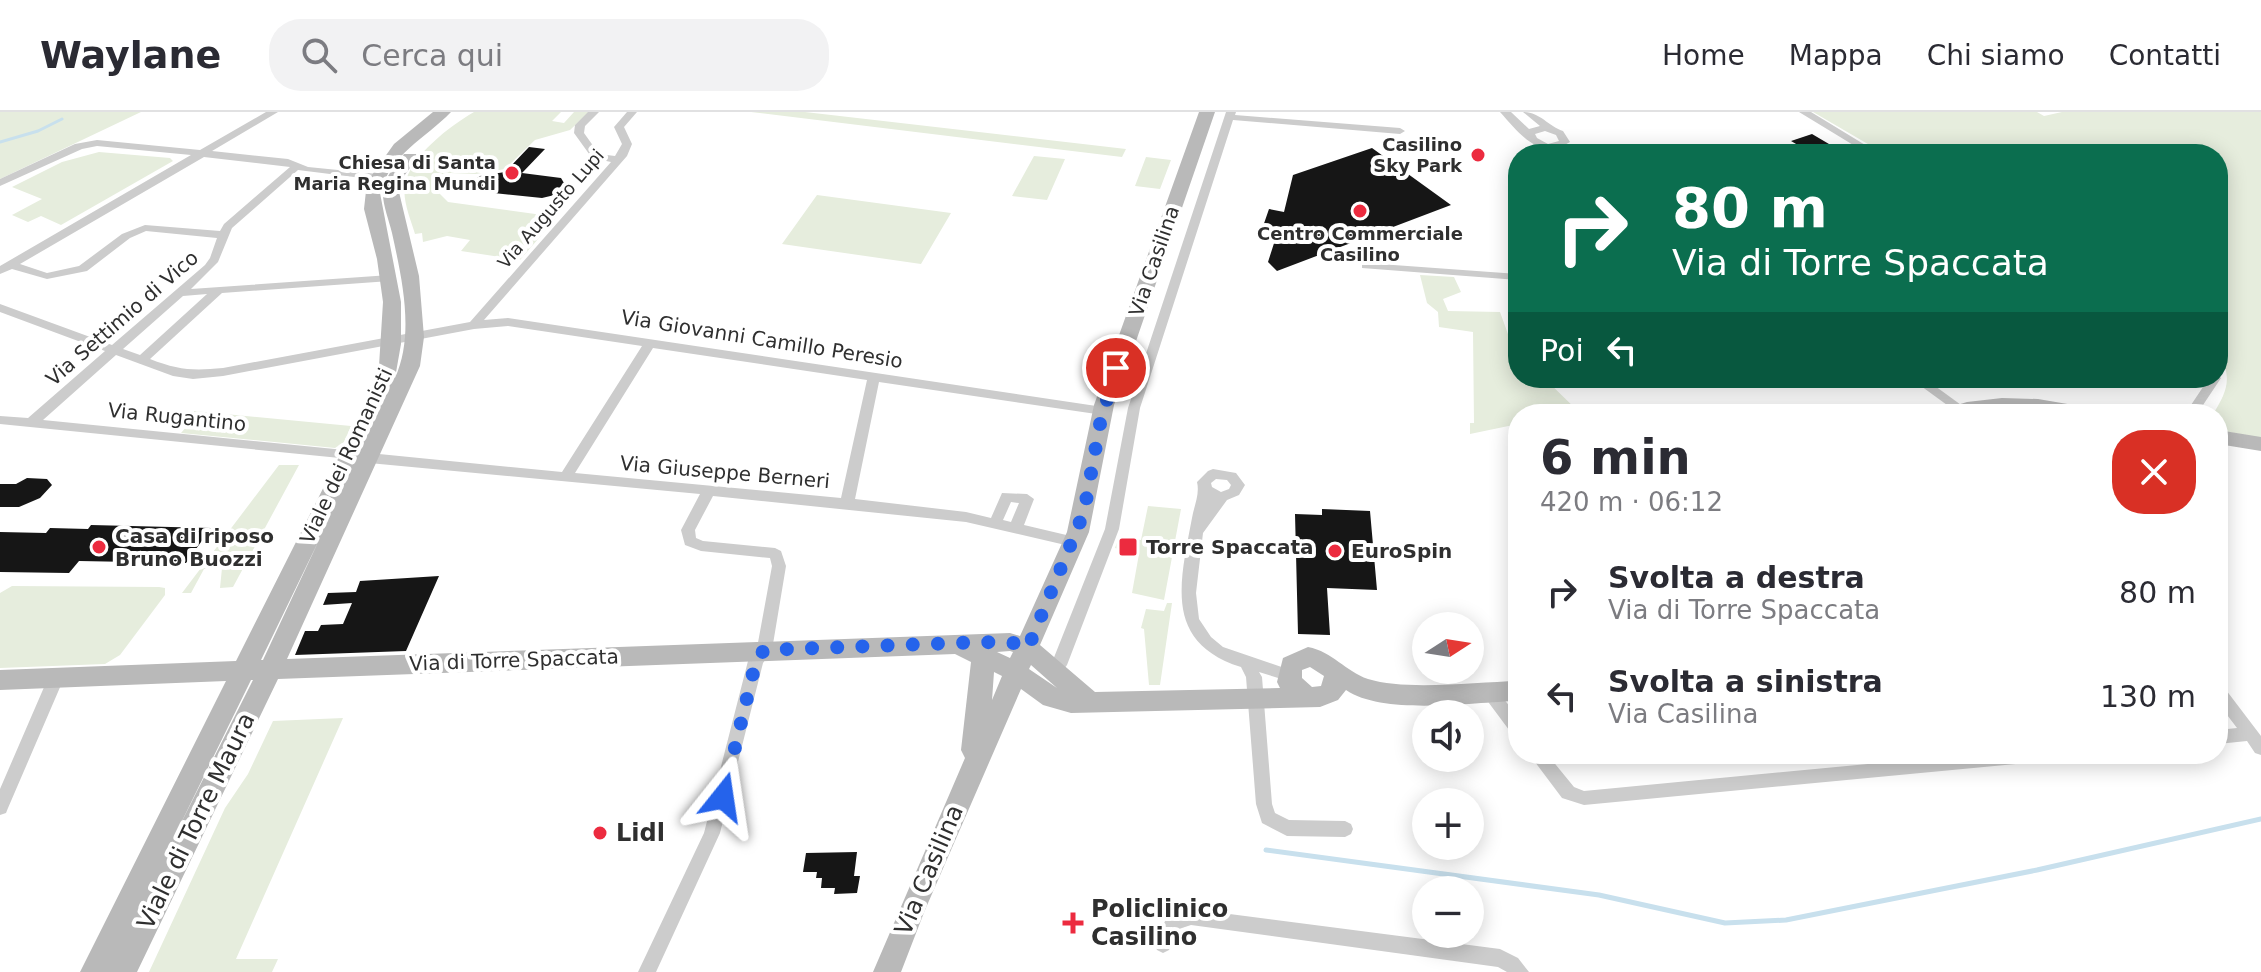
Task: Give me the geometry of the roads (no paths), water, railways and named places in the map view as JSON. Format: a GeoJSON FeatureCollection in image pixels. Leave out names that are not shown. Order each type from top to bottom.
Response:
{"type":"FeatureCollection","features":[{"type":"Feature","properties":{"kind":"street"},"geometry":{"type":"LineString","coordinates":[[6,268],[273,112]]}},
{"type":"Feature","properties":{"kind":"street"},"geometry":{"type":"LineString","coordinates":[[0,183],[87,144],[288,162],[295,168],[378,177],[410,138],[443,112]]}},
{"type":"Feature","properties":{"kind":"street","name":"Viale dei Romanisti"},"geometry":{"type":"LineString","coordinates":[[242,673],[407,373],[415,337],[410,276],[392,202],[392,184],[401,167],[429,135],[461,112]]}},
{"type":"Feature","properties":{"kind":"street"},"geometry":{"type":"LineString","coordinates":[[594,112],[578,131],[596,156],[618,160]]}},
{"type":"Feature","properties":{"kind":"street","name":"Via Augusto Lupi"},"geometry":{"type":"LineString","coordinates":[[474,325],[618,160],[627,146],[619,130],[620,124],[632,112]]}},
{"type":"Feature","properties":{"kind":"street","name":"Via Casilina"},"geometry":{"type":"LineString","coordinates":[[887,972],[972,769],[1074,542],[1085,507],[1103,411],[1207,112]]}},
{"type":"Feature","properties":{"kind":"street"},"geometry":{"type":"LineString","coordinates":[[1505,112],[1539,144]]}},
{"type":"Feature","properties":{"kind":"street"},"geometry":{"type":"LineString","coordinates":[[1528,112],[1549,129],[1560,133],[1565,142],[1558,144]]}},
{"type":"Feature","properties":{"kind":"street"},"geometry":{"type":"LineString","coordinates":[[1804,112],[1858,144]]}},
{"type":"Feature","properties":{"kind":"street"},"geometry":{"type":"LineString","coordinates":[[1230,114],[1400,131]]}},
{"type":"Feature","properties":{"kind":"street","name":"Via Casilina"},"geometry":{"type":"LineString","coordinates":[[1059,665],[1112,529],[1132,417],[1155,338],[1230,114]]}},
{"type":"Feature","properties":{"kind":"street"},"geometry":{"type":"LineString","coordinates":[[1529,135],[1536,129],[1549,129]]}},
{"type":"Feature","properties":{"kind":"street","name":"Via Settimio di Vico"},"geometry":{"type":"LineString","coordinates":[[31,423],[215,261],[223,235],[231,223],[295,168]]}},
{"type":"Feature","properties":{"kind":"street","name":"Viale dei Romanisti"},"geometry":{"type":"LineString","coordinates":[[270,671],[359,456],[387,371],[393,341],[390,278],[372,200],[378,177]]}},
{"type":"Feature","properties":{"kind":"street"},"geometry":{"type":"LineString","coordinates":[[6,268],[47,276],[83,269],[126,236],[145,228],[223,235]]}},
{"type":"Feature","properties":{"kind":"street"},"geometry":{"type":"LineString","coordinates":[[1366,266],[1508,276]]}},
{"type":"Feature","properties":{"kind":"street"},"geometry":{"type":"LineString","coordinates":[[177,293],[390,278]]}},
{"type":"Feature","properties":{"kind":"street"},"geometry":{"type":"LineString","coordinates":[[142,360],[218,291]]}},
{"type":"Feature","properties":{"kind":"street","name":"Via Giovanni Camillo Peresio"},"geometry":{"type":"LineString","coordinates":[[0,308],[180,373],[201,375],[474,325],[519,323],[1103,411]]}},
{"type":"Feature","properties":{"kind":"street"},"geometry":{"type":"LineString","coordinates":[[1131,328],[1160,323]]}},
{"type":"Feature","properties":{"kind":"street"},"geometry":{"type":"LineString","coordinates":[[1131,328],[1155,338]]}},
{"type":"Feature","properties":{"kind":"street"},"geometry":{"type":"LineString","coordinates":[[566,477],[650,343]]}},
{"type":"Feature","properties":{"kind":"street"},"geometry":{"type":"LineString","coordinates":[[847,503],[874,377]]}},
{"type":"Feature","properties":{"kind":"street"},"geometry":{"type":"LineString","coordinates":[[1928,388],[1947,404]]}},
{"type":"Feature","properties":{"kind":"street","name":"Via Rugantino"},"geometry":{"type":"LineString","coordinates":[[0,420],[359,456]]}},
{"type":"Feature","properties":{"kind":"street"},"geometry":{"type":"LineString","coordinates":[[2228,439],[2261,444]]}},
{"type":"Feature","properties":{"kind":"street","name":"Via Giuseppe Berneri"},"geometry":{"type":"LineString","coordinates":[[359,456],[943,513],[1074,542]]}},
{"type":"Feature","properties":{"kind":"street"},"geometry":{"type":"LineString","coordinates":[[1197,533],[1222,497],[1237,489],[1237,481],[1227,474],[1208,476],[1204,482],[1206,490],[1199,511],[1188,595],[1190,617],[1199,634],[1213,648],[1296,676],[1320,697],[1334,683]]}},
{"type":"Feature","properties":{"kind":"street"},"geometry":{"type":"LineString","coordinates":[[647,972],[708,846],[756,661],[764,650],[778,559],[770,552],[701,546],[690,541],[688,530],[709,490]]}},
{"type":"Feature","properties":{"kind":"street"},"geometry":{"type":"LineString","coordinates":[[1206,490],[1222,497]]}},
{"type":"Feature","properties":{"kind":"street"},"geometry":{"type":"LineString","coordinates":[[995,523],[1007,496],[1027,499],[1016,527]]}},
{"type":"Feature","properties":{"kind":"street"},"geometry":{"type":"LineString","coordinates":[[1032,638],[1059,665],[1081,696]]}},
{"type":"Feature","properties":{"kind":"street"},"geometry":{"type":"LineString","coordinates":[[1032,638],[1081,696]]}},
{"type":"Feature","properties":{"kind":"street","name":"Via di Torre Spaccata"},"geometry":{"type":"LineString","coordinates":[[0,680],[1010,642],[1032,638]]}},
{"type":"Feature","properties":{"kind":"street"},"geometry":{"type":"LineString","coordinates":[[951,644],[984,655],[1059,701],[1081,696],[1255,696],[1323,659],[1334,683],[1368,698],[1395,694],[1508,692]]}},
{"type":"Feature","properties":{"kind":"street","name":"Via Casilina"},"geometry":{"type":"LineString","coordinates":[[972,769],[984,655]]}},
{"type":"Feature","properties":{"kind":"street"},"geometry":{"type":"LineString","coordinates":[[1245,660],[1296,676]]}},
{"type":"Feature","properties":{"kind":"street"},"geometry":{"type":"LineString","coordinates":[[1245,660],[1254,677],[1264,804],[1271,821],[1287,828],[1345,829]]}},
{"type":"Feature","properties":{"kind":"street","name":"Viale di Torre Maura"},"geometry":{"type":"LineString","coordinates":[[122,972],[270,671]]}},
{"type":"Feature","properties":{"kind":"street","name":"Viale di Torre Maura"},"geometry":{"type":"LineString","coordinates":[[94,972],[242,673]]}},
{"type":"Feature","properties":{"kind":"street"},"geometry":{"type":"LineString","coordinates":[[0,808],[56,678]]}},
{"type":"Feature","properties":{"kind":"street"},"geometry":{"type":"LineString","coordinates":[[1491,694],[1508,716]]}},
{"type":"Feature","properties":{"kind":"street"},"geometry":{"type":"LineString","coordinates":[[2228,704],[2261,748]]}},
{"type":"Feature","properties":{"kind":"street"},"geometry":{"type":"LineString","coordinates":[[2228,736],[2250,734]]}},
{"type":"Feature","properties":{"kind":"street"},"geometry":{"type":"LineString","coordinates":[[1545,764],[1568,793],[1584,798],[1941,764]]}},
{"type":"Feature","properties":{"kind":"street"},"geometry":{"type":"LineString","coordinates":[[1163,944],[1173,923],[1191,917],[1500,958],[1516,968]]}},
{"type":"Feature","properties":{"kind":"waterway"},"geometry":{"type":"LineString","coordinates":[[0,142],[38,131],[62,119]]}},
{"type":"Feature","properties":{"kind":"waterway"},"geometry":{"type":"LineString","coordinates":[[1266,850],[1599,895],[1725,923],[1786,920],[2037,870],[2261,819]]}},
{"type":"Feature","properties":{"kind":"place","name":"Casilino Sky Park"},"geometry":{"type":"Point","coordinates":[1478,155]}},
{"type":"Feature","properties":{"kind":"place","name":"Chiesa di Santa Maria Regina Mundi"},"geometry":{"type":"Point","coordinates":[512,173]}},
{"type":"Feature","properties":{"kind":"place","name":"Centro Commerciale Casilino"},"geometry":{"type":"Point","coordinates":[1360,211]}},
{"type":"Feature","properties":{"kind":"place","name":"Casa di riposo Bruno Buozzi"},"geometry":{"type":"Point","coordinates":[99,547]}},
{"type":"Feature","properties":{"kind":"place","name":"Torre Spaccata"},"geometry":{"type":"Point","coordinates":[1128,547]}},
{"type":"Feature","properties":{"kind":"place","name":"EuroSpin"},"geometry":{"type":"Point","coordinates":[1335,551]}},
{"type":"Feature","properties":{"kind":"place","name":"Lidl"},"geometry":{"type":"Point","coordinates":[600,833]}},
{"type":"Feature","properties":{"kind":"place","name":"Policlinico Casilino"},"geometry":{"type":"Point","coordinates":[1073,923]}}]}
